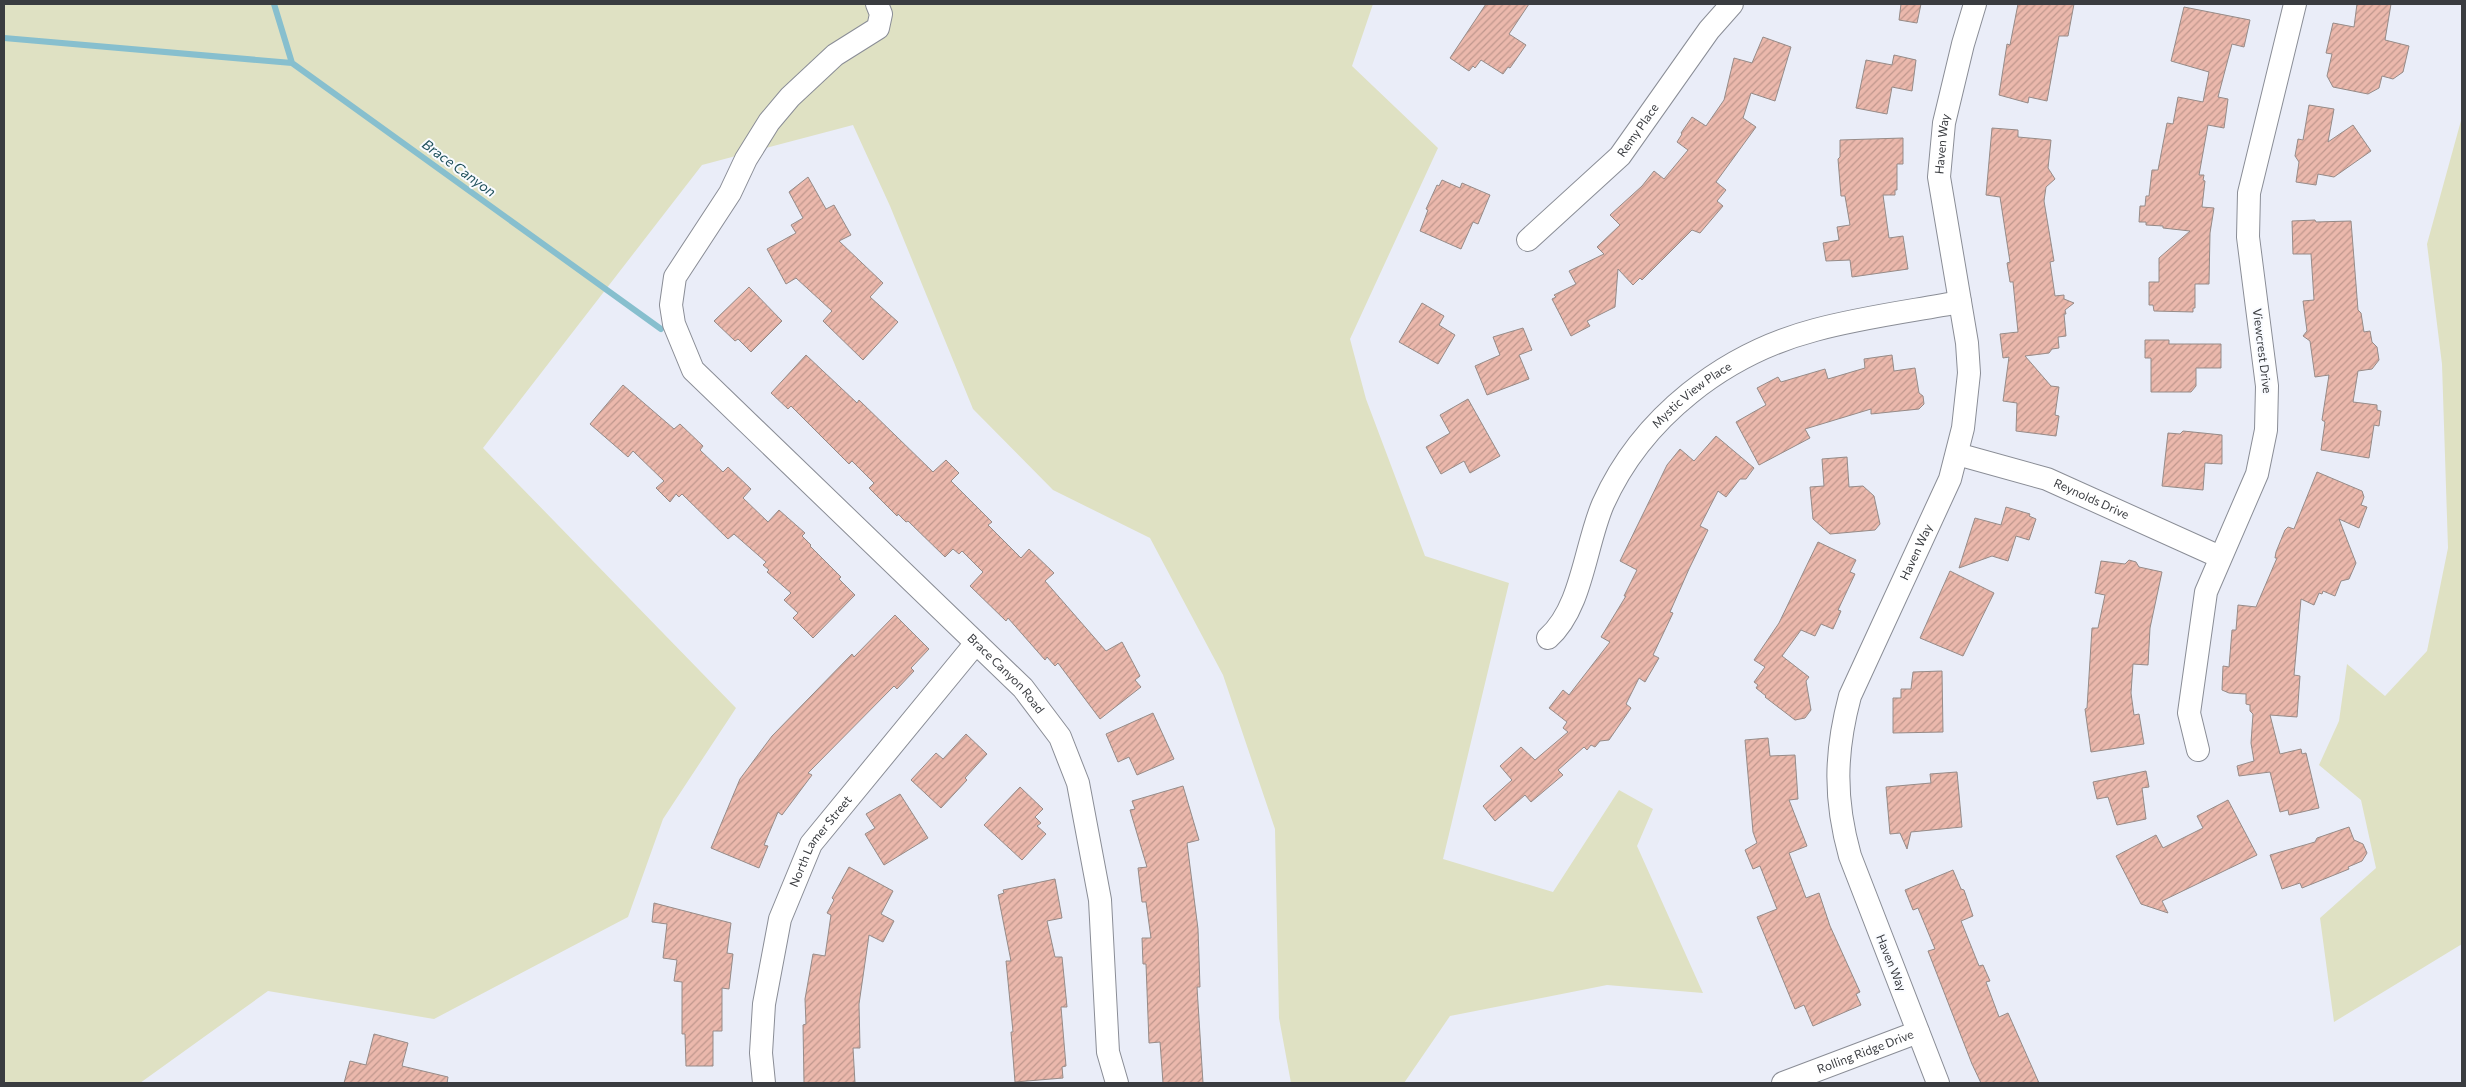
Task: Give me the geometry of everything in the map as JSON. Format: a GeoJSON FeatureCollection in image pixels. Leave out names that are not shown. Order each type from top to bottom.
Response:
{"type":"FeatureCollection","features":[{"type":"Feature","properties":{"kind":"street","name":"Brace Canyon Road"},"geometry":{"type":"LineString","coordinates":[[878,4],[881,14],[878,28],[835,55],[790,97],[769,122],[746,159],[730,193],[675,277],[671,305],[674,324],[693,370],[1023,688],[1060,737],[1078,783],[1100,900],[1108,1052],[1116,1083]]}},
{"type":"Feature","properties":{"kind":"street","name":"Remy Place"},"geometry":{"type":"LineString","coordinates":[[1528,240],[1620,156],[1709,30],[1732,4]]}},
{"type":"Feature","properties":{"kind":"street","name":"Haven Way"},"geometry":{"type":"LineString","coordinates":[[1938,1083],[1850,856],[1842,826],[1838,760],[1842,726],[1850,696],[1950,479],[1967,402],[1967,342],[1940,177],[1944,123],[1963,44],[1975,4]]}},
{"type":"Feature","properties":{"kind":"street","name":"Viewcrest Drive"},"geometry":{"type":"LineString","coordinates":[[2198,750],[2189,713],[2206,592],[2257,474],[2266,430],[2267,386],[2248,237],[2249,193],[2295,4]]}},
{"type":"Feature","properties":{"kind":"street","name":"Mystic View Place"},"geometry":{"type":"LineString","coordinates":[[1548,638],[1565,620],[1572,605],[1595,526],[1615,480],[1647,435],[1688,395],[1737,360],[1778,342],[1835,325],[1960,302]]}},
{"type":"Feature","properties":{"kind":"street","name":"Reynolds Drive"},"geometry":{"type":"LineString","coordinates":[[1957,454],[2047,479],[2220,558]]}},
{"type":"Feature","properties":{"kind":"street","name":"North Lamer Street"},"geometry":{"type":"LineString","coordinates":[[764,1083],[761,1053],[764,1004],[780,919],[811,844],[976,643]]}},
{"type":"Feature","properties":{"kind":"street","name":"Rolling Ridge Drive"},"geometry":{"type":"LineString","coordinates":[[1783,1083],[1918,1032]]}},
{"type":"Feature","properties":{"kind":"green space"},"geometry":{"type":"Polygon","coordinates":[[[4,4],[1373,4],[1352,66],[1438,148],[1350,339],[1366,399],[1425,556],[1509,583],[1443,859],[1553,892],[1619,790],[1653,809],[1637,846],[1703,993],[1607,985],[1450,1016],[1404,1083],[1291,1083],[1279,1018],[1275,829],[1223,675],[1150,538],[1053,490],[973,409],[890,206],[853,125],[702,165],[483,448],[736,708],[663,819],[628,917],[434,1019],[268,991],[140,1083],[4,1083],[4,4]]]}},
{"type":"Feature","properties":{"kind":"green space"},"geometry":{"type":"Polygon","coordinates":[[[2462,117],[2462,944],[2334,1022],[2320,918],[2376,868],[2361,800],[2319,765],[2339,721],[2347,664],[2385,696],[2427,651],[2448,548],[2442,364],[2427,244],[2462,117]]]}},
{"type":"Feature","properties":{"kind":"building"},"geometry":{"type":"Polygon","coordinates":[[[1486,4],[1529,4],[1509,34],[1526,45],[1510,68],[1508,67],[1503,74],[1481,60],[1475,68],[1473,66],[1469,71],[1450,58],[1486,4]]]}},
{"type":"Feature","properties":{"kind":"building"},"geometry":{"type":"Polygon","coordinates":[[[1901,4],[1921,4],[1917,23],[1899,20],[1901,4]]]}},
{"type":"Feature","properties":{"kind":"building"},"geometry":{"type":"Polygon","coordinates":[[[2018,4],[2074,4],[2068,36],[2059,36],[2047,101],[2029,97],[2028,103],[1999,95],[2007,44],[2010,45],[2018,4]]]}},
{"type":"Feature","properties":{"kind":"building"},"geometry":{"type":"Polygon","coordinates":[[[2357,4],[2391,4],[2385,40],[2409,46],[2403,72],[2393,79],[2382,76],[2379,88],[2368,94],[2333,87],[2327,76],[2332,54],[2326,53],[2333,23],[2354,27],[2357,4]]]}},
{"type":"Feature","properties":{"kind":"building"},"geometry":{"type":"Polygon","coordinates":[[[2184,7],[2250,20],[2244,47],[2232,44],[2218,97],[2228,99],[2224,128],[2208,125],[2199,175],[2204,175],[2203,180],[2205,181],[2202,207],[2214,208],[2210,233],[2209,284],[2195,284],[2195,308],[2193,308],[2193,312],[2154,311],[2153,305],[2149,305],[2149,282],[2159,282],[2159,258],[2190,231],[2146,225],[2146,222],[2139,222],[2140,206],[2145,206],[2146,196],[2149,196],[2152,170],[2158,170],[2167,123],[2173,124],[2178,97],[2203,102],[2209,72],[2171,61],[2184,7]]]}},
{"type":"Feature","properties":{"kind":"building"},"geometry":{"type":"Polygon","coordinates":[[[1763,37],[1791,47],[1775,101],[1751,93],[1743,118],[1756,127],[1716,182],[1726,190],[1717,201],[1723,206],[1700,233],[1692,230],[1642,280],[1640,278],[1633,285],[1618,269],[1615,307],[1587,321],[1590,326],[1571,336],[1552,299],[1556,297],[1554,295],[1576,284],[1569,271],[1604,254],[1597,247],[1620,225],[1610,215],[1642,186],[1654,171],[1664,179],[1688,150],[1677,142],[1692,117],[1706,126],[1724,100],[1734,58],[1752,63],[1763,37]]]}},
{"type":"Feature","properties":{"kind":"building"},"geometry":{"type":"Polygon","coordinates":[[[1894,55],[1916,60],[1912,91],[1892,87],[1887,114],[1856,108],[1866,60],[1892,65],[1894,55]]]}},
{"type":"Feature","properties":{"kind":"building"},"geometry":{"type":"Polygon","coordinates":[[[2309,105],[2334,109],[2328,142],[2353,125],[2371,151],[2334,177],[2318,174],[2316,185],[2296,182],[2299,162],[2295,156],[2298,139],[2303,140],[2309,105]]]}},
{"type":"Feature","properties":{"kind":"building"},"geometry":{"type":"Polygon","coordinates":[[[1992,128],[2018,130],[2018,137],[2051,140],[2048,168],[2055,179],[2046,187],[2044,201],[2054,261],[2050,262],[2055,296],[2064,295],[2064,299],[2074,303],[2065,310],[2066,336],[2058,337],[2059,348],[2052,349],[2049,353],[2025,356],[2051,386],[2059,387],[2055,415],[2059,416],[2056,436],[2016,431],[2017,403],[2003,401],[2009,357],[2003,358],[2000,334],[2018,332],[2013,282],[2010,282],[2007,263],[2010,262],[2000,197],[1986,195],[1992,128]]]}},
{"type":"Feature","properties":{"kind":"building"},"geometry":{"type":"Polygon","coordinates":[[[1903,138],[1903,164],[1897,164],[1897,190],[1895,190],[1895,195],[1883,195],[1889,238],[1903,236],[1908,269],[1852,277],[1850,260],[1826,261],[1823,243],[1839,240],[1837,227],[1850,225],[1845,196],[1841,196],[1838,159],[1840,157],[1840,140],[1903,138]]]}},
{"type":"Feature","properties":{"kind":"building"},"geometry":{"type":"Polygon","coordinates":[[[808,177],[826,209],[834,205],[851,235],[839,241],[883,283],[870,297],[898,322],[863,360],[823,321],[832,311],[796,278],[786,284],[767,249],[796,233],[791,225],[803,218],[789,192],[808,177]]]}},
{"type":"Feature","properties":{"kind":"building"},"geometry":{"type":"Polygon","coordinates":[[[1442,180],[1460,188],[1462,183],[1490,195],[1478,224],[1473,222],[1461,249],[1420,231],[1428,210],[1426,209],[1437,185],[1439,186],[1442,180]]]}},
{"type":"Feature","properties":{"kind":"building"},"geometry":{"type":"Polygon","coordinates":[[[2315,220],[2316,222],[2351,221],[2358,310],[2361,313],[2364,332],[2370,331],[2372,342],[2377,347],[2379,360],[2372,369],[2358,371],[2353,402],[2377,405],[2377,410],[2381,411],[2379,426],[2374,425],[2369,458],[2321,450],[2325,422],[2322,420],[2329,375],[2315,377],[2310,341],[2303,336],[2307,331],[2303,301],[2314,300],[2311,254],[2293,254],[2292,221],[2315,220]]]}},
{"type":"Feature","properties":{"kind":"building"},"geometry":{"type":"Polygon","coordinates":[[[749,287],[782,321],[751,352],[738,339],[735,341],[714,321],[749,287]]]}},
{"type":"Feature","properties":{"kind":"building"},"geometry":{"type":"Polygon","coordinates":[[[1422,303],[1444,316],[1439,325],[1455,335],[1438,364],[1399,342],[1422,303]]]}},
{"type":"Feature","properties":{"kind":"building"},"geometry":{"type":"Polygon","coordinates":[[[1523,328],[1532,350],[1519,355],[1529,379],[1487,395],[1475,366],[1500,355],[1493,337],[1523,328]]]}},
{"type":"Feature","properties":{"kind":"building"},"geometry":{"type":"Polygon","coordinates":[[[2145,340],[2169,340],[2169,344],[2221,344],[2221,368],[2196,368],[2196,386],[2191,392],[2151,392],[2151,358],[2145,358],[2145,340]]]}},
{"type":"Feature","properties":{"kind":"building"},"geometry":{"type":"Polygon","coordinates":[[[806,355],[857,403],[859,400],[933,472],[946,460],[959,473],[951,481],[992,522],[988,525],[1021,558],[1029,549],[1054,573],[1045,581],[1106,651],[1122,642],[1140,676],[1135,680],[1141,687],[1100,719],[1058,663],[1055,666],[1047,657],[1045,660],[1008,618],[1006,621],[970,586],[983,572],[962,551],[959,554],[953,549],[945,557],[908,521],[906,522],[898,514],[897,516],[869,488],[874,483],[852,461],[849,464],[791,406],[788,409],[771,393],[806,355]]]}},
{"type":"Feature","properties":{"kind":"building"},"geometry":{"type":"Polygon","coordinates":[[[1892,355],[1894,371],[1915,368],[1919,393],[1923,396],[1924,404],[1919,409],[1871,414],[1871,409],[1805,429],[1810,438],[1759,465],[1736,422],[1766,405],[1757,388],[1778,377],[1781,382],[1825,369],[1828,379],[1865,368],[1864,359],[1892,355]]]}},
{"type":"Feature","properties":{"kind":"building"},"geometry":{"type":"Polygon","coordinates":[[[623,385],[674,429],[680,424],[703,446],[700,450],[723,472],[728,467],[751,489],[743,498],[768,522],[779,510],[805,533],[802,536],[810,546],[841,577],[839,579],[855,595],[813,638],[793,618],[798,613],[784,600],[791,593],[767,572],[769,570],[763,565],[766,562],[734,534],[728,539],[682,494],[679,497],[676,494],[670,502],[656,488],[664,481],[633,451],[628,457],[590,424],[623,385]]]}},
{"type":"Feature","properties":{"kind":"building"},"geometry":{"type":"Polygon","coordinates":[[[1468,399],[1500,456],[1470,473],[1464,461],[1441,474],[1426,447],[1450,433],[1440,415],[1468,399]]]}},
{"type":"Feature","properties":{"kind":"building"},"geometry":{"type":"Polygon","coordinates":[[[2183,431],[2222,435],[2222,464],[2205,463],[2203,490],[2162,486],[2168,433],[2180,434],[2183,431]]]}},
{"type":"Feature","properties":{"kind":"building"},"geometry":{"type":"Polygon","coordinates":[[[1716,436],[1754,468],[1746,479],[1740,479],[1726,497],[1718,491],[1700,526],[1708,530],[1670,612],[1673,613],[1653,655],[1659,658],[1645,682],[1639,678],[1626,704],[1631,708],[1609,740],[1600,741],[1595,747],[1591,745],[1587,750],[1584,747],[1558,770],[1563,775],[1531,802],[1525,795],[1495,821],[1483,806],[1512,780],[1500,766],[1521,747],[1535,760],[1568,732],[1563,728],[1567,722],[1549,708],[1563,690],[1569,695],[1610,642],[1601,637],[1626,596],[1624,596],[1637,570],[1620,561],[1667,465],[1680,449],[1694,461],[1716,436]]]}},
{"type":"Feature","properties":{"kind":"building"},"geometry":{"type":"Polygon","coordinates":[[[1847,457],[1849,487],[1863,486],[1874,496],[1880,524],[1875,530],[1830,534],[1813,519],[1810,487],[1824,486],[1822,459],[1847,457]]]}},
{"type":"Feature","properties":{"kind":"building"},"geometry":{"type":"Polygon","coordinates":[[[2317,472],[2362,491],[2364,497],[2361,505],[2367,507],[2359,528],[2339,519],[2356,563],[2349,579],[2341,581],[2335,596],[2323,591],[2322,594],[2319,593],[2314,605],[2301,599],[2294,675],[2300,676],[2297,717],[2270,715],[2280,754],[2301,749],[2302,754],[2306,753],[2319,808],[2289,815],[2288,810],[2280,812],[2270,772],[2239,776],[2237,766],[2254,761],[2251,743],[2253,714],[2250,711],[2250,705],[2246,704],[2246,694],[2229,693],[2222,690],[2223,666],[2229,667],[2232,630],[2236,630],[2238,605],[2256,607],[2277,558],[2275,558],[2276,552],[2285,530],[2288,527],[2294,529],[2317,472]]]}},
{"type":"Feature","properties":{"kind":"building"},"geometry":{"type":"Polygon","coordinates":[[[2006,507],[2030,514],[2029,516],[2036,519],[2029,540],[2016,536],[2008,561],[1992,556],[1959,568],[1975,518],[2001,525],[2006,507]]]}},
{"type":"Feature","properties":{"kind":"building"},"geometry":{"type":"Polygon","coordinates":[[[1818,542],[1856,560],[1850,572],[1855,574],[1838,610],[1841,611],[1833,629],[1821,624],[1815,636],[1801,630],[1782,656],[1809,677],[1806,681],[1811,710],[1805,718],[1795,720],[1756,688],[1758,685],[1754,682],[1765,667],[1754,660],[1779,623],[1818,542]]]}},
{"type":"Feature","properties":{"kind":"building"},"geometry":{"type":"Polygon","coordinates":[[[2129,560],[2136,562],[2139,567],[2162,572],[2150,628],[2148,665],[2133,664],[2131,693],[2134,715],[2139,714],[2144,744],[2091,752],[2085,709],[2087,708],[2092,628],[2098,628],[2105,595],[2095,593],[2101,561],[2125,564],[2129,560]]]}},
{"type":"Feature","properties":{"kind":"building"},"geometry":{"type":"Polygon","coordinates":[[[1950,571],[1994,593],[1963,656],[1920,638],[1950,571]]]}},
{"type":"Feature","properties":{"kind":"building"},"geometry":{"type":"Polygon","coordinates":[[[895,615],[929,649],[911,668],[914,671],[897,689],[894,686],[808,773],[812,775],[782,815],[778,812],[764,845],[768,846],[759,868],[711,848],[740,779],[772,736],[852,654],[854,657],[895,615]]]}},
{"type":"Feature","properties":{"kind":"building"},"geometry":{"type":"Polygon","coordinates":[[[1942,671],[1943,732],[1893,733],[1893,698],[1901,698],[1901,689],[1911,689],[1913,672],[1942,671]]]}},
{"type":"Feature","properties":{"kind":"building"},"geometry":{"type":"Polygon","coordinates":[[[1153,713],[1174,759],[1137,775],[1129,757],[1118,762],[1106,734],[1153,713]]]}},
{"type":"Feature","properties":{"kind":"building"},"geometry":{"type":"Polygon","coordinates":[[[966,734],[987,754],[965,778],[967,780],[941,808],[911,780],[936,753],[943,759],[966,734]]]}},
{"type":"Feature","properties":{"kind":"building"},"geometry":{"type":"Polygon","coordinates":[[[1768,738],[1770,756],[1795,755],[1798,799],[1789,800],[1807,846],[1789,853],[1806,898],[1819,893],[1830,926],[1860,992],[1856,994],[1861,1005],[1813,1026],[1804,1005],[1795,1009],[1757,917],[1777,909],[1760,866],[1753,869],[1745,850],[1757,843],[1753,832],[1745,740],[1768,738]]]}},
{"type":"Feature","properties":{"kind":"building"},"geometry":{"type":"Polygon","coordinates":[[[2146,771],[2149,787],[2142,788],[2146,819],[2117,825],[2108,797],[2097,799],[2093,782],[2146,771]]]}},
{"type":"Feature","properties":{"kind":"building"},"geometry":{"type":"Polygon","coordinates":[[[1957,772],[1962,827],[1911,832],[1907,849],[1900,833],[1890,834],[1886,787],[1931,783],[1930,774],[1957,772]]]}},
{"type":"Feature","properties":{"kind":"building"},"geometry":{"type":"Polygon","coordinates":[[[1183,786],[1199,840],[1187,843],[1198,929],[1200,987],[1197,987],[1203,1083],[1163,1083],[1160,1042],[1149,1043],[1146,964],[1143,964],[1142,938],[1151,938],[1146,902],[1142,902],[1138,868],[1147,867],[1130,810],[1135,809],[1132,801],[1183,786]]]}},
{"type":"Feature","properties":{"kind":"building"},"geometry":{"type":"Polygon","coordinates":[[[1020,787],[1043,809],[1035,817],[1041,823],[1037,826],[1046,834],[1022,860],[984,825],[1020,787]]]}},
{"type":"Feature","properties":{"kind":"building"},"geometry":{"type":"Polygon","coordinates":[[[900,794],[928,838],[884,865],[865,834],[875,828],[866,814],[900,794]]]}},
{"type":"Feature","properties":{"kind":"building"},"geometry":{"type":"Polygon","coordinates":[[[2228,800],[2257,855],[2162,901],[2168,913],[2141,904],[2116,856],[2156,835],[2163,848],[2203,828],[2197,816],[2228,800]]]}},
{"type":"Feature","properties":{"kind":"building"},"geometry":{"type":"Polygon","coordinates":[[[2349,827],[2354,840],[2363,844],[2367,853],[2362,861],[2348,867],[2349,869],[2302,888],[2300,883],[2282,889],[2270,855],[2315,842],[2317,838],[2349,827]]]}},
{"type":"Feature","properties":{"kind":"building"},"geometry":{"type":"Polygon","coordinates":[[[849,867],[893,891],[881,914],[894,921],[883,942],[869,935],[859,1004],[860,1048],[853,1048],[855,1083],[804,1083],[803,1025],[806,1024],[805,999],[813,954],[825,956],[831,915],[827,913],[834,900],[832,898],[849,867]]]}},
{"type":"Feature","properties":{"kind":"building"},"geometry":{"type":"Polygon","coordinates":[[[1953,870],[1961,889],[1964,890],[1973,916],[1961,921],[1979,966],[1983,965],[1990,981],[1986,982],[1999,1017],[2008,1013],[2039,1083],[1981,1083],[1972,1064],[1928,951],[1935,949],[1918,908],[1913,910],[1905,890],[1953,870]]]}},
{"type":"Feature","properties":{"kind":"building"},"geometry":{"type":"Polygon","coordinates":[[[1055,879],[1062,918],[1047,921],[1055,957],[1062,957],[1067,1007],[1061,1007],[1066,1066],[1062,1067],[1063,1078],[1015,1082],[1011,1032],[1013,1032],[1006,961],[1011,961],[998,895],[1004,893],[1003,890],[1055,879]]]}},
{"type":"Feature","properties":{"kind":"building"},"geometry":{"type":"Polygon","coordinates":[[[654,903],[731,923],[727,953],[733,954],[729,989],[722,988],[722,1031],[713,1031],[713,1066],[686,1066],[685,1034],[682,1034],[682,982],[674,981],[677,960],[663,958],[667,924],[652,922],[654,903]]]}},
{"type":"Feature","properties":{"kind":"building"},"geometry":{"type":"Polygon","coordinates":[[[374,1034],[408,1043],[402,1066],[448,1077],[447,1083],[344,1083],[350,1061],[366,1065],[374,1034]]]}},
{"type":"Feature","properties":{"kind":"waterway","name":"Brace Canyon"},"geometry":{"type":"LineString","coordinates":[[274,4],[292,63],[661,329]]}},
{"type":"Feature","properties":{"kind":"waterway"},"geometry":{"type":"LineString","coordinates":[[4,38],[292,63]]}}]}
